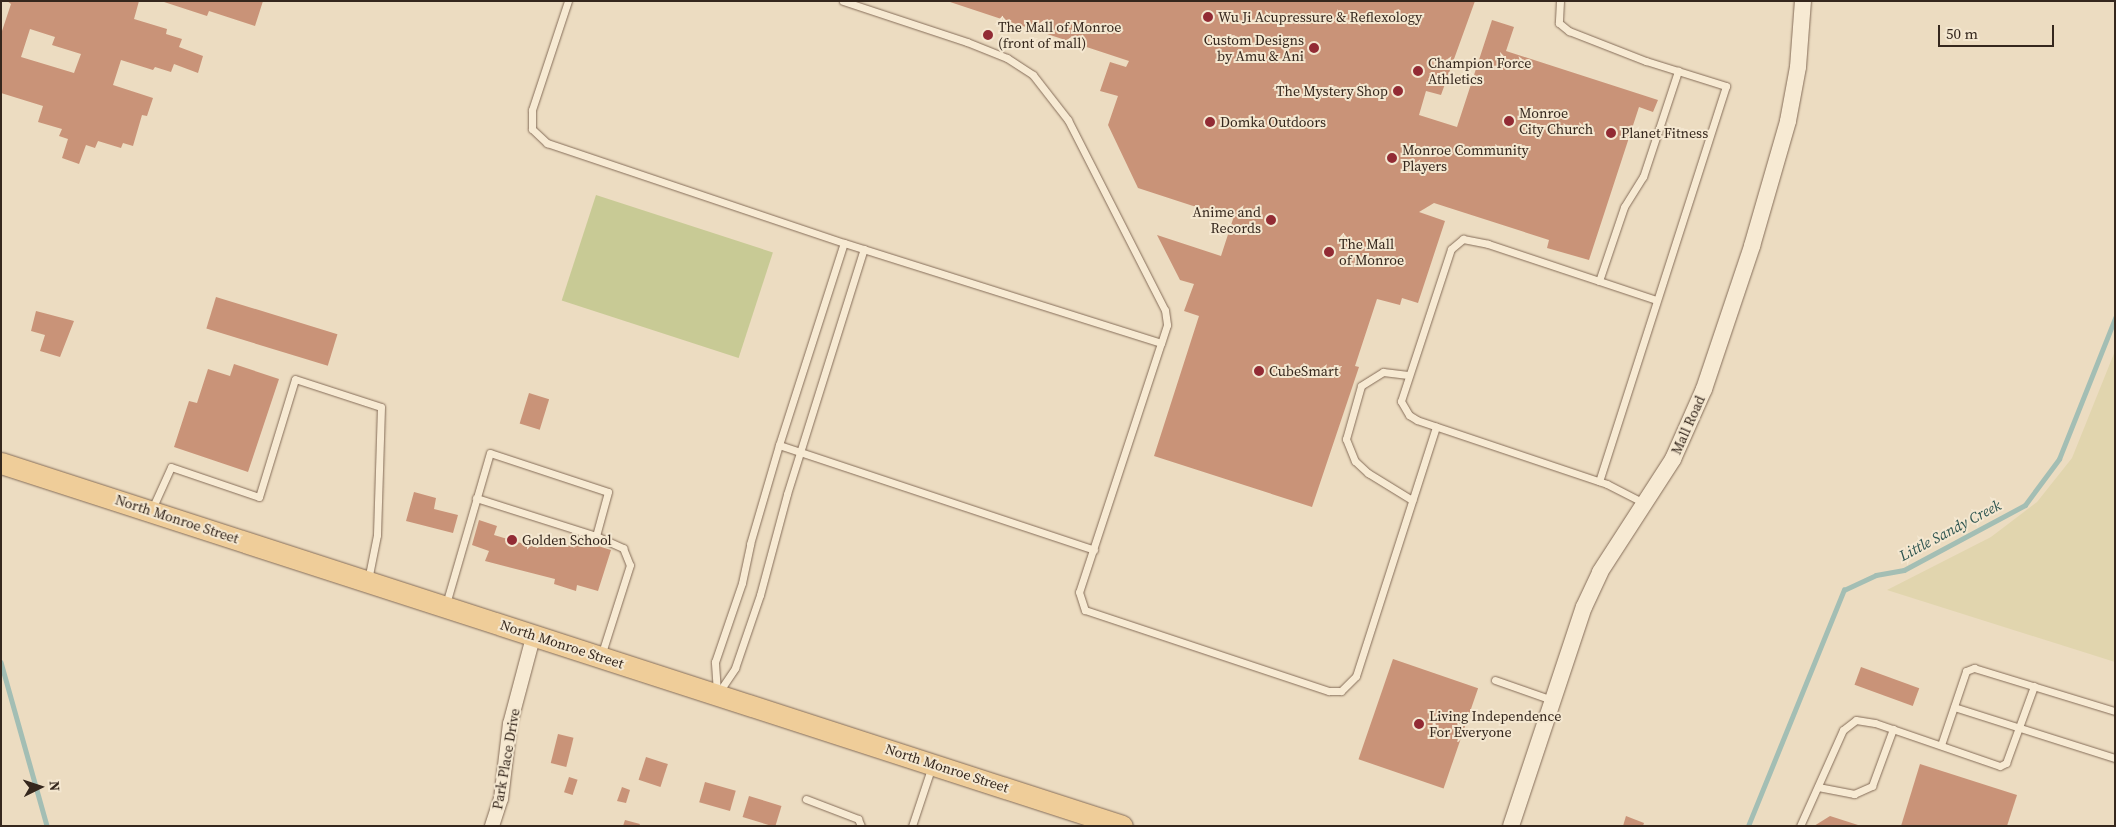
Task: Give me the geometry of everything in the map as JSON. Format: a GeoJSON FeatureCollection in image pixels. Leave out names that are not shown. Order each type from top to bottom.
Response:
{"type":"FeatureCollection","features":[{"type":"Feature","properties":{"kind":"main road","name":"North Monroe Street"},"geometry":{"type":"LineString","coordinates":[[1,463],[534,634],[1122,826]]}},
{"type":"Feature","properties":{"kind":"street","name":"Mall Road"},"geometry":{"type":"LineString","coordinates":[[1511,826],[1584,607],[1600,572],[1673,459],[1693,415],[1755,236],[1788,121],[1798,67],[1803,1]]}},
{"type":"Feature","properties":{"kind":"street","name":"Park Place Drive"},"geometry":{"type":"LineString","coordinates":[[492,826],[501,799],[510,724],[534,634]]}},
{"type":"Feature","properties":{"kind":"lane"},"geometry":{"type":"LineString","coordinates":[[568,1],[530,121],[538,137],[547,143],[844,243],[1161,343]]}},
{"type":"Feature","properties":{"kind":"lane"},"geometry":{"type":"LineString","coordinates":[[843,1],[1007,58],[1022,66],[1044,86],[1068,120],[1161,301],[1166,317],[1161,343],[1079,592],[1081,603],[1091,614],[1336,692],[1347,687],[1356,676],[1436,427]]}},
{"type":"Feature","properties":{"kind":"lane"},"geometry":{"type":"LineString","coordinates":[[1560,1],[1557,15],[1560,23],[1569,31],[1678,71],[1726,86],[1599,481]]}},
{"type":"Feature","properties":{"kind":"lane"},"geometry":{"type":"LineString","coordinates":[[1599,281],[1624,207],[1643,177],[1678,71]]}},
{"type":"Feature","properties":{"kind":"lane"},"geometry":{"type":"LineString","coordinates":[[1645,504],[1599,481],[1417,420],[1404,409],[1402,391],[1451,248],[1463,239],[1488,244],[1656,300]]}},
{"type":"Feature","properties":{"kind":"lane"},"geometry":{"type":"LineString","coordinates":[[718,695],[715,662],[742,583],[750,544],[779,445],[844,243]]}},
{"type":"Feature","properties":{"kind":"lane"},"geometry":{"type":"LineString","coordinates":[[718,695],[735,668],[760,595],[799,452],[864,249]]}},
{"type":"Feature","properties":{"kind":"lane"},"geometry":{"type":"LineString","coordinates":[[1408,374],[1383,372],[1361,386],[1346,439],[1356,461],[1368,473],[1412,500]]}},
{"type":"Feature","properties":{"kind":"lane"},"geometry":{"type":"LineString","coordinates":[[151,511],[171,467],[260,497],[295,379],[381,407],[377,535],[368,581]]}},
{"type":"Feature","properties":{"kind":"lane"},"geometry":{"type":"LineString","coordinates":[[779,445],[1094,550]]}},
{"type":"Feature","properties":{"kind":"lane"},"geometry":{"type":"LineString","coordinates":[[445,606],[490,453],[608,492],[596,536]]}},
{"type":"Feature","properties":{"kind":"lane"},"geometry":{"type":"LineString","coordinates":[[476,498],[596,536],[623,548],[630,566],[600,656]]}},
{"type":"Feature","properties":{"kind":"lane"},"geometry":{"type":"LineString","coordinates":[[1941,745],[1966,671],[1974,668],[2115,711]]}},
{"type":"Feature","properties":{"kind":"lane"},"geometry":{"type":"LineString","coordinates":[[1495,680],[1552,700]]}},
{"type":"Feature","properties":{"kind":"lane"},"geometry":{"type":"LineString","coordinates":[[1800,826],[1843,730],[1856,720],[1893,729],[2000,766],[2006,763],[2021,728],[2034,686]]}},
{"type":"Feature","properties":{"kind":"lane"},"geometry":{"type":"LineString","coordinates":[[1954,708],[2115,758]]}},
{"type":"Feature","properties":{"kind":"lane"},"geometry":{"type":"LineString","coordinates":[[1818,787],[1854,794],[1872,786],[1893,729]]}},
{"type":"Feature","properties":{"kind":"lane"},"geometry":{"type":"LineString","coordinates":[[912,826],[933,764]]}},
{"type":"Feature","properties":{"kind":"lane"},"geometry":{"type":"LineString","coordinates":[[806,799],[858,819],[861,826]]}},
{"type":"Feature","properties":{"kind":"shaded area"},"geometry":{"type":"Polygon","coordinates":[[[2115,351],[2115,662],[1887,590],[1991,537],[2037,502],[2072,458],[2115,351]]]}},
{"type":"Feature","properties":{"kind":"green space"},"geometry":{"type":"Polygon","coordinates":[[[596,195],[773,252],[739,358],[562,301],[596,195]]]}},
{"type":"Feature","properties":{"kind":"building"},"geometry":{"type":"Polygon","coordinates":[[[7,1],[139,1],[134,19],[167,29],[166,34],[182,39],[179,47],[203,56],[198,73],[174,64],[171,72],[155,67],[153,70],[121,60],[113,85],[153,98],[147,116],[142,115],[133,146],[123,143],[121,148],[98,141],[95,148],[86,145],[79,164],[62,158],[68,139],[59,136],[62,129],[38,122],[43,106],[1,93],[1,34],[11,4],[7,1]],[[30,29],[21,57],[74,73],[81,54],[52,45],[55,37],[30,29]]]}},
{"type":"Feature","properties":{"kind":"building"},"geometry":{"type":"Polygon","coordinates":[[[161,1],[263,1],[255,26],[209,11],[207,16],[161,1]]]}},
{"type":"Feature","properties":{"kind":"building","name":"The Mall of Monroe"},"geometry":{"type":"Polygon","coordinates":[[[947,1],[1475,1],[1441,95],[1426,91],[1419,115],[1457,127],[1492,20],[1514,27],[1506,51],[1658,100],[1653,112],[1639,107],[1589,260],[1547,248],[1549,240],[1434,203],[1419,212],[1445,221],[1418,303],[1402,298],[1400,305],[1377,299],[1355,366],[1359,367],[1312,507],[1154,456],[1199,316],[1184,311],[1194,284],[1180,280],[1157,235],[1221,256],[1233,219],[1138,188],[1108,125],[1118,96],[1100,91],[1110,62],[1126,67],[1129,61],[947,1]]]}},
{"type":"Feature","properties":{"kind":"building"},"geometry":{"type":"Polygon","coordinates":[[[216,297],[337,334],[328,366],[206,329],[216,297]]]}},
{"type":"Feature","properties":{"kind":"building"},"geometry":{"type":"Polygon","coordinates":[[[36,311],[74,321],[60,357],[40,351],[45,335],[31,331],[36,311]]]}},
{"type":"Feature","properties":{"kind":"building"},"geometry":{"type":"Polygon","coordinates":[[[234,364],[279,379],[248,472],[174,447],[189,401],[197,403],[208,369],[230,376],[234,364]]]}},
{"type":"Feature","properties":{"kind":"building"},"geometry":{"type":"Polygon","coordinates":[[[529,393],[549,399],[540,430],[520,424],[529,393]]]}},
{"type":"Feature","properties":{"kind":"building"},"geometry":{"type":"Polygon","coordinates":[[[414,492],[436,498],[434,509],[458,515],[453,533],[406,521],[414,492]]]}},
{"type":"Feature","properties":{"kind":"building"},"geometry":{"type":"Polygon","coordinates":[[[479,520],[497,526],[494,535],[538,548],[542,537],[573,547],[575,539],[611,550],[598,591],[577,585],[576,591],[554,584],[555,579],[485,561],[489,551],[472,545],[479,520]]]}},
{"type":"Feature","properties":{"kind":"building","name":"Living Independence For Everyone"},"geometry":{"type":"Polygon","coordinates":[[[1393,659],[1478,688],[1444,789],[1358,759],[1393,659]]]}},
{"type":"Feature","properties":{"kind":"building"},"geometry":{"type":"Polygon","coordinates":[[[1861,667],[1919,688],[1913,706],[1855,685],[1861,667]]]}},
{"type":"Feature","properties":{"kind":"building"},"geometry":{"type":"Polygon","coordinates":[[[558,734],[574,738],[566,767],[551,763],[558,734]]]}},
{"type":"Feature","properties":{"kind":"building"},"geometry":{"type":"Polygon","coordinates":[[[646,757],[668,764],[660,787],[639,780],[646,757]]]}},
{"type":"Feature","properties":{"kind":"building"},"geometry":{"type":"Polygon","coordinates":[[[1920,764],[2017,795],[2007,826],[1901,826],[1920,764]]]}},
{"type":"Feature","properties":{"kind":"building"},"geometry":{"type":"Polygon","coordinates":[[[569,777],[578,780],[573,795],[564,792],[569,777]]]}},
{"type":"Feature","properties":{"kind":"building"},"geometry":{"type":"Polygon","coordinates":[[[705,782],[736,791],[730,811],[699,802],[705,782]]]}},
{"type":"Feature","properties":{"kind":"building"},"geometry":{"type":"Polygon","coordinates":[[[622,787],[630,790],[626,803],[617,801],[622,787]]]}},
{"type":"Feature","properties":{"kind":"building"},"geometry":{"type":"Polygon","coordinates":[[[749,796],[782,806],[775,826],[743,817],[749,796]]]}},
{"type":"Feature","properties":{"kind":"building"},"geometry":{"type":"Polygon","coordinates":[[[1626,816],[1644,823],[1643,826],[1623,826],[1626,816]]]}},
{"type":"Feature","properties":{"kind":"building"},"geometry":{"type":"Polygon","coordinates":[[[1830,816],[1858,825],[1858,826],[1814,826],[1830,816]]]}},
{"type":"Feature","properties":{"kind":"building"},"geometry":{"type":"Polygon","coordinates":[[[625,820],[640,824],[639,826],[623,826],[625,820]]]}},
{"type":"Feature","properties":{"kind":"waterway","name":"Little Sandy Creek"},"geometry":{"type":"LineString","coordinates":[[1748,826],[1844,590],[1876,575],[1904,570],[2025,505],[2059,459],[2115,318]]}},
{"type":"Feature","properties":{"kind":"waterway"},"geometry":{"type":"LineString","coordinates":[[1,662],[47,826]]}},
{"type":"Feature","properties":{"kind":"place","name":"Wu Ji Acupressure & Reflexology"},"geometry":{"type":"Point","coordinates":[1208,17]}},
{"type":"Feature","properties":{"kind":"place","name":"The Mall of Monroe (front of mall)"},"geometry":{"type":"Point","coordinates":[988,35]}},
{"type":"Feature","properties":{"kind":"place","name":"Custom Designs by Amu & Ani"},"geometry":{"type":"Point","coordinates":[1314,48]}},
{"type":"Feature","properties":{"kind":"place","name":"Champion Force Athletics"},"geometry":{"type":"Point","coordinates":[1418,71]}},
{"type":"Feature","properties":{"kind":"place","name":"The Mystery Shop"},"geometry":{"type":"Point","coordinates":[1398,91]}},
{"type":"Feature","properties":{"kind":"place","name":"Monroe City Church"},"geometry":{"type":"Point","coordinates":[1509,121]}},
{"type":"Feature","properties":{"kind":"place","name":"Domka Outdoors"},"geometry":{"type":"Point","coordinates":[1210,122]}},
{"type":"Feature","properties":{"kind":"place","name":"Planet Fitness"},"geometry":{"type":"Point","coordinates":[1611,133]}},
{"type":"Feature","properties":{"kind":"place","name":"Monroe Community Players"},"geometry":{"type":"Point","coordinates":[1392,158]}},
{"type":"Feature","properties":{"kind":"place","name":"Anime and Records"},"geometry":{"type":"Point","coordinates":[1271,220]}},
{"type":"Feature","properties":{"kind":"place","name":"The Mall of Monroe"},"geometry":{"type":"Point","coordinates":[1329,252]}},
{"type":"Feature","properties":{"kind":"place","name":"CubeSmart"},"geometry":{"type":"Point","coordinates":[1259,371]}},
{"type":"Feature","properties":{"kind":"place","name":"Golden School"},"geometry":{"type":"Point","coordinates":[512,540]}},
{"type":"Feature","properties":{"kind":"place","name":"Living Independence For Everyone"},"geometry":{"type":"Point","coordinates":[1419,724]}}]}
